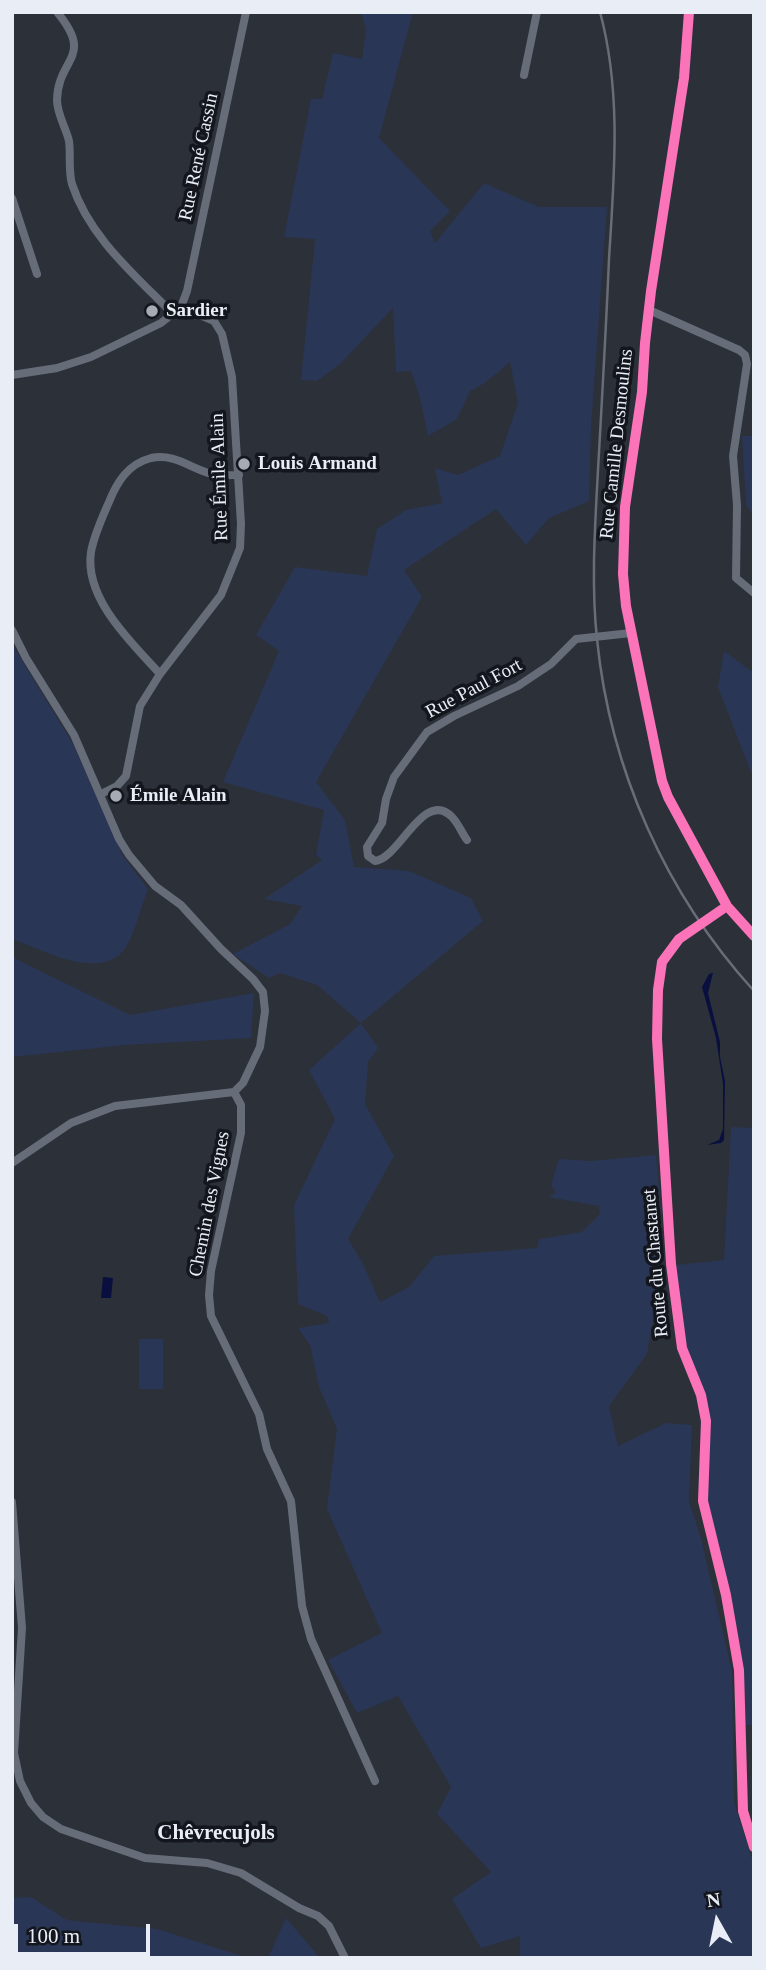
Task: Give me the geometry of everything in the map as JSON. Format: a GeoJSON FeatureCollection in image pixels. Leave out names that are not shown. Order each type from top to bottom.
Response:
{"type":"FeatureCollection","features":[{"type":"Feature","properties":{"kind":"street"},"geometry":{"type":"LineString","coordinates":[[57,12],[70,28],[75,40],[74,53],[59,87],[57,103],[69,144],[71,182],[92,228],[173,314]]}},
{"type":"Feature","properties":{"kind":"street","name":"Rue René Cassin"},"geometry":{"type":"LineString","coordinates":[[181,307],[187,291],[246,12]]}},
{"type":"Feature","properties":{"kind":"street"},"geometry":{"type":"LineString","coordinates":[[524,75],[537,12]]}},
{"type":"Feature","properties":{"kind":"street","name":"Rue Camille Desmoulins"},"geometry":{"type":"LineString","coordinates":[[689,12],[682,92],[649,310],[642,392],[625,507],[624,574],[631,633],[662,781],[727,906],[754,936]]}},
{"type":"Feature","properties":{"kind":"street"},"geometry":{"type":"LineString","coordinates":[[12,198],[37,274]]}},
{"type":"Feature","properties":{"kind":"street"},"geometry":{"type":"LineString","coordinates":[[12,375],[48,370],[91,357],[161,323],[181,307]]}},
{"type":"Feature","properties":{"kind":"street","name":"Rue Émile Alain"},"geometry":{"type":"LineString","coordinates":[[101,794],[117,786],[126,776],[140,706],[160,674],[221,595],[240,548],[239,475],[232,377],[222,334],[214,321],[181,307]]}},
{"type":"Feature","properties":{"kind":"street"},"geometry":{"type":"LineString","coordinates":[[649,310],[745,355],[747,364],[733,456],[737,505],[736,578],[754,593]]}},
{"type":"Feature","properties":{"kind":"street"},"geometry":{"type":"LineString","coordinates":[[160,674],[121,632],[102,602],[93,579],[90,555],[94,538],[116,486],[126,472],[137,464],[152,458],[167,457],[182,460],[213,474],[239,475]]}},
{"type":"Feature","properties":{"kind":"street"},"geometry":{"type":"LineString","coordinates":[[12,630],[26,658],[74,735],[119,839],[129,855],[155,886],[181,905],[253,979],[263,992],[265,1011],[260,1047],[243,1083],[234,1092],[115,1106],[71,1123],[12,1163]]}},
{"type":"Feature","properties":{"kind":"street","name":"Rue Paul Fort"},"geometry":{"type":"LineString","coordinates":[[467,840],[444,811],[433,811],[409,828],[394,851],[383,860],[374,861],[368,856],[367,847],[382,823],[386,799],[394,778],[427,732],[518,686],[551,664],[576,639],[631,633]]}},
{"type":"Feature","properties":{"kind":"street","name":"Route du Chastanet"},"geometry":{"type":"LineString","coordinates":[[727,906],[679,939],[662,962],[658,990],[657,1039],[673,1276],[682,1349],[701,1395],[706,1421],[703,1501],[726,1595],[739,1670],[743,1811],[754,1847]]}},
{"type":"Feature","properties":{"kind":"street","name":"Chemin des Vignes"},"geometry":{"type":"LineString","coordinates":[[234,1092],[241,1105],[240,1133],[211,1271],[211,1316],[259,1414],[267,1448],[291,1501],[302,1606],[311,1639],[375,1781]]}},
{"type":"Feature","properties":{"kind":"street"},"geometry":{"type":"LineString","coordinates":[[12,1502],[22,1628],[13,1734],[14,1753],[20,1781],[31,1803],[43,1817],[61,1829],[145,1858],[207,1863],[241,1873],[299,1908],[318,1916],[328,1926],[345,1958]]}},
{"type":"Feature","properties":{"kind":"shaded area"},"geometry":{"type":"Polygon","coordinates":[[[361,12],[413,12],[379,138],[450,211],[430,231],[435,243],[484,183],[539,207],[607,207],[591,426],[589,501],[549,518],[526,545],[496,509],[404,570],[422,597],[316,782],[345,820],[354,867],[409,871],[471,898],[483,921],[361,1023],[317,985],[280,973],[269,978],[233,954],[290,924],[302,906],[264,899],[322,860],[316,855],[324,810],[223,782],[279,651],[256,635],[295,567],[367,576],[377,529],[406,510],[442,503],[435,468],[458,475],[500,456],[518,403],[510,362],[485,383],[470,391],[457,419],[428,436],[411,371],[396,372],[393,308],[339,365],[317,381],[301,380],[315,239],[284,237],[311,99],[322,99],[333,53],[362,59],[366,29],[361,12]]]}},
{"type":"Feature","properties":{"kind":"shaded area"},"geometry":{"type":"Polygon","coordinates":[[[742,436],[754,436],[754,516],[746,505],[742,436]]]}},
{"type":"Feature","properties":{"kind":"shaded area"},"geometry":{"type":"Polygon","coordinates":[[[12,644],[73,744],[123,856],[148,889],[124,950],[113,959],[100,963],[70,960],[12,939],[12,644]]]}},
{"type":"Feature","properties":{"kind":"shaded area"},"geometry":{"type":"Polygon","coordinates":[[[724,651],[754,673],[754,780],[718,687],[724,651]]]}},
{"type":"Feature","properties":{"kind":"shaded area"},"geometry":{"type":"Polygon","coordinates":[[[12,957],[130,1015],[254,993],[251,1038],[125,1045],[12,1057],[12,957]]]}},
{"type":"Feature","properties":{"kind":"shaded area"},"geometry":{"type":"Polygon","coordinates":[[[713,973],[708,993],[720,1042],[725,1081],[724,1140],[707,1145],[719,1140],[723,1129],[723,1084],[716,1038],[702,987],[709,974],[713,973]]]}},
{"type":"Feature","properties":{"kind":"shaded area"},"geometry":{"type":"Polygon","coordinates":[[[361,1023],[378,1048],[368,1062],[365,1104],[394,1156],[348,1239],[380,1302],[409,1287],[434,1256],[537,1248],[539,1239],[582,1232],[600,1214],[599,1206],[548,1197],[556,1193],[551,1185],[559,1159],[591,1161],[656,1155],[661,1210],[653,1212],[658,1292],[647,1354],[609,1406],[618,1446],[666,1423],[692,1425],[689,1501],[701,1538],[732,1671],[734,1802],[754,1865],[754,1958],[520,1958],[520,1936],[481,1948],[452,1899],[491,1872],[437,1814],[451,1787],[398,1696],[357,1713],[328,1660],[382,1633],[327,1509],[337,1429],[319,1387],[310,1345],[298,1328],[329,1323],[327,1316],[298,1304],[294,1205],[335,1119],[309,1070],[361,1023]]]}},
{"type":"Feature","properties":{"kind":"shaded area"},"geometry":{"type":"Polygon","coordinates":[[[731,1127],[754,1128],[754,1725],[744,1725],[743,1671],[729,1595],[708,1514],[706,1493],[709,1409],[685,1341],[676,1265],[724,1260],[731,1127]]]}},
{"type":"Feature","properties":{"kind":"shaded area"},"geometry":{"type":"Polygon","coordinates":[[[103,1277],[113,1278],[111,1298],[101,1298],[103,1277]]]}},
{"type":"Feature","properties":{"kind":"shaded area"},"geometry":{"type":"Polygon","coordinates":[[[139,1339],[163,1339],[163,1389],[139,1389],[139,1339]]]}},
{"type":"Feature","properties":{"kind":"shaded area"},"geometry":{"type":"Polygon","coordinates":[[[31,1897],[67,1920],[157,1929],[248,1958],[12,1958],[12,1898],[31,1897]]]}},
{"type":"Feature","properties":{"kind":"shaded area"},"geometry":{"type":"Polygon","coordinates":[[[286,1918],[320,1958],[268,1958],[286,1918]]]}},
{"type":"Feature","properties":{"kind":"railway"},"geometry":{"type":"LineString","coordinates":[[600,12],[611,73],[615,135],[594,555],[595,618],[604,688],[629,782],[647,828],[694,914],[754,991]]}},
{"type":"Feature","properties":{"kind":"cycle path"},"geometry":{"type":"LineString","coordinates":[[689,12],[684,78],[651,291],[642,392],[625,507],[623,574],[626,606],[662,781],[727,906],[754,936]]}},
{"type":"Feature","properties":{"kind":"cycle path"},"geometry":{"type":"LineString","coordinates":[[727,906],[679,939],[662,962],[658,990],[657,1039],[671,1264],[682,1348],[701,1395],[706,1421],[703,1501],[726,1595],[739,1670],[743,1811],[754,1847]]}},
{"type":"Feature","properties":{"kind":"place","name":"Sardier"},"geometry":{"type":"Point","coordinates":[152,311]}},
{"type":"Feature","properties":{"kind":"place","name":"Louis Armand"},"geometry":{"type":"Point","coordinates":[244,464]}},
{"type":"Feature","properties":{"kind":"place","name":"Émile Alain"},"geometry":{"type":"Point","coordinates":[116,796]}},
{"type":"Feature","properties":{"kind":"district","name":"Chêvrecujols"},"geometry":{"type":"Point","coordinates":[216,1834]}}]}
